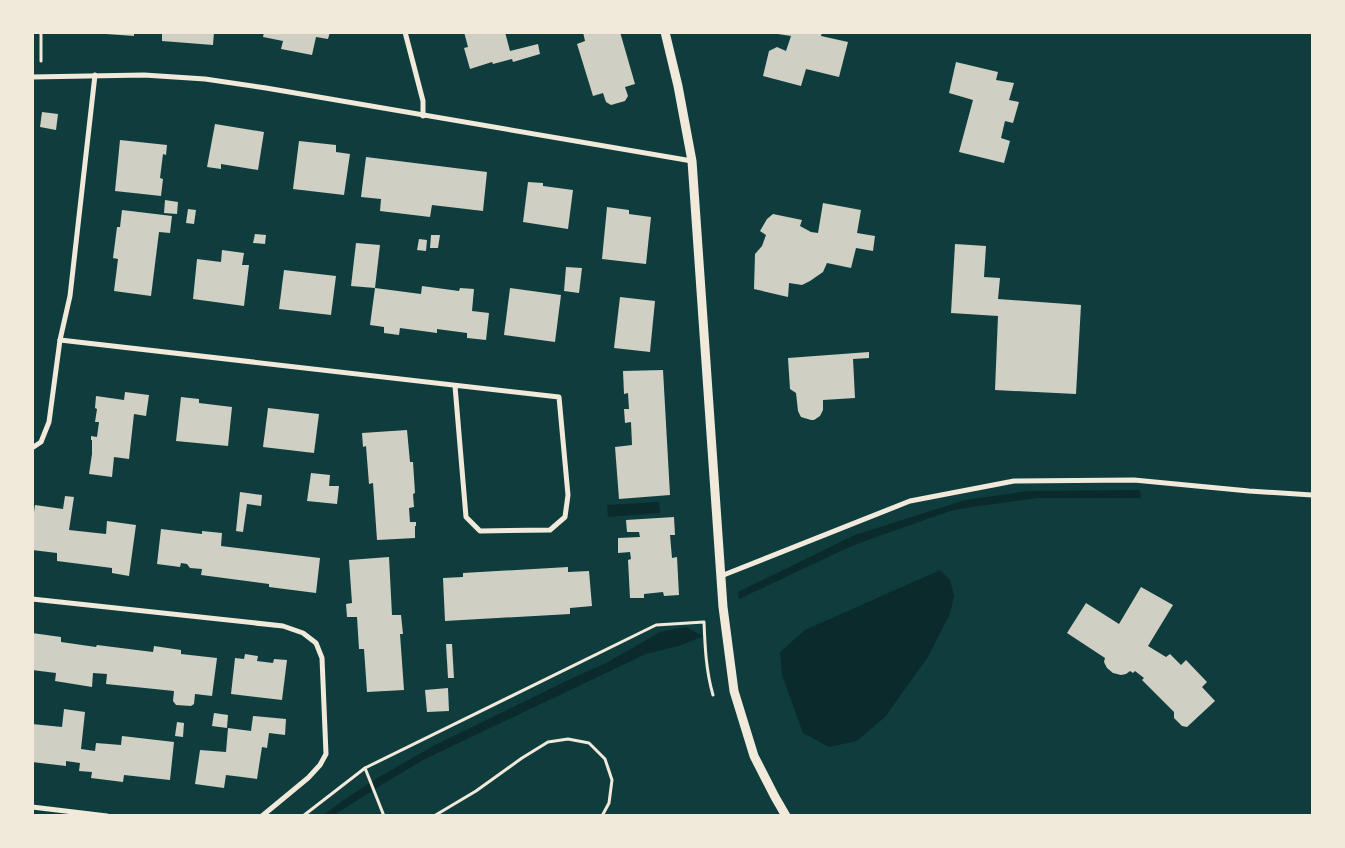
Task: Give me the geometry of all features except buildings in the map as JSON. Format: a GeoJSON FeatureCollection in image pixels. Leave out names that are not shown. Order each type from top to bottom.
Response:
{"type":"FeatureCollection","features":[{"type":"Feature","properties":{"kind":"street"},"geometry":{"type":"LineString","coordinates":[[405,32],[423,101],[423,116]]}},
{"type":"Feature","properties":{"kind":"street"},"geometry":{"type":"LineString","coordinates":[[665,32],[678,86],[692,161],[723,607],[734,691],[754,756],[786,816]]}},
{"type":"Feature","properties":{"kind":"street"},"geometry":{"type":"LineString","coordinates":[[32,448],[41,442],[49,422],[60,340],[70,296],[95,75]]}},
{"type":"Feature","properties":{"kind":"street"},"geometry":{"type":"LineString","coordinates":[[32,77],[144,75],[205,80],[266,88],[692,161]]}},
{"type":"Feature","properties":{"kind":"street"},"geometry":{"type":"LineString","coordinates":[[60,340],[559,397],[568,495],[564,517],[550,530],[480,531],[466,517],[455,386]]}},
{"type":"Feature","properties":{"kind":"street"},"geometry":{"type":"LineString","coordinates":[[721,576],[910,501],[1014,481],[1134,480],[1312,495]]}},
{"type":"Feature","properties":{"kind":"street"},"geometry":{"type":"LineString","coordinates":[[32,599],[283,626],[303,633],[316,643],[322,658],[326,754],[320,765],[308,778],[262,816]]}},
{"type":"Feature","properties":{"kind":"street"},"geometry":{"type":"LineString","coordinates":[[32,806],[107,816]]}},
{"type":"Feature","properties":{"kind":"path"},"geometry":{"type":"LineString","coordinates":[[40,32],[41,77]]}},
{"type":"Feature","properties":{"kind":"path"},"geometry":{"type":"LineString","coordinates":[[303,816],[365,768],[656,625],[704,622]]}},
{"type":"Feature","properties":{"kind":"path"},"geometry":{"type":"LineString","coordinates":[[434,816],[476,792],[522,758],[548,742],[568,739],[589,743],[605,759],[612,780],[609,803],[602,816]]}},
{"type":"Feature","properties":{"kind":"path"},"geometry":{"type":"LineString","coordinates":[[365,768],[384,816]]}},
{"type":"Feature","properties":{"kind":"water"},"geometry":{"type":"Polygon","coordinates":[[[1140,490],[1141,498],[1037,498],[950,511],[845,549],[739,599],[738,592],[855,535],[965,500],[1028,491],[1140,490]]]}},
{"type":"Feature","properties":{"kind":"water"},"geometry":{"type":"Polygon","coordinates":[[[659,502],[660,513],[608,517],[607,505],[659,502]]]}},
{"type":"Feature","properties":{"kind":"water"},"geometry":{"type":"Polygon","coordinates":[[[940,570],[950,580],[954,596],[950,614],[928,657],[885,717],[857,741],[829,747],[803,733],[782,675],[780,652],[805,630],[940,570]]]}},
{"type":"Feature","properties":{"kind":"water"},"geometry":{"type":"Polygon","coordinates":[[[686,627],[703,636],[682,645],[646,654],[425,759],[334,815],[322,816],[379,777],[435,745],[608,662],[660,632],[686,627]]]}}]}
